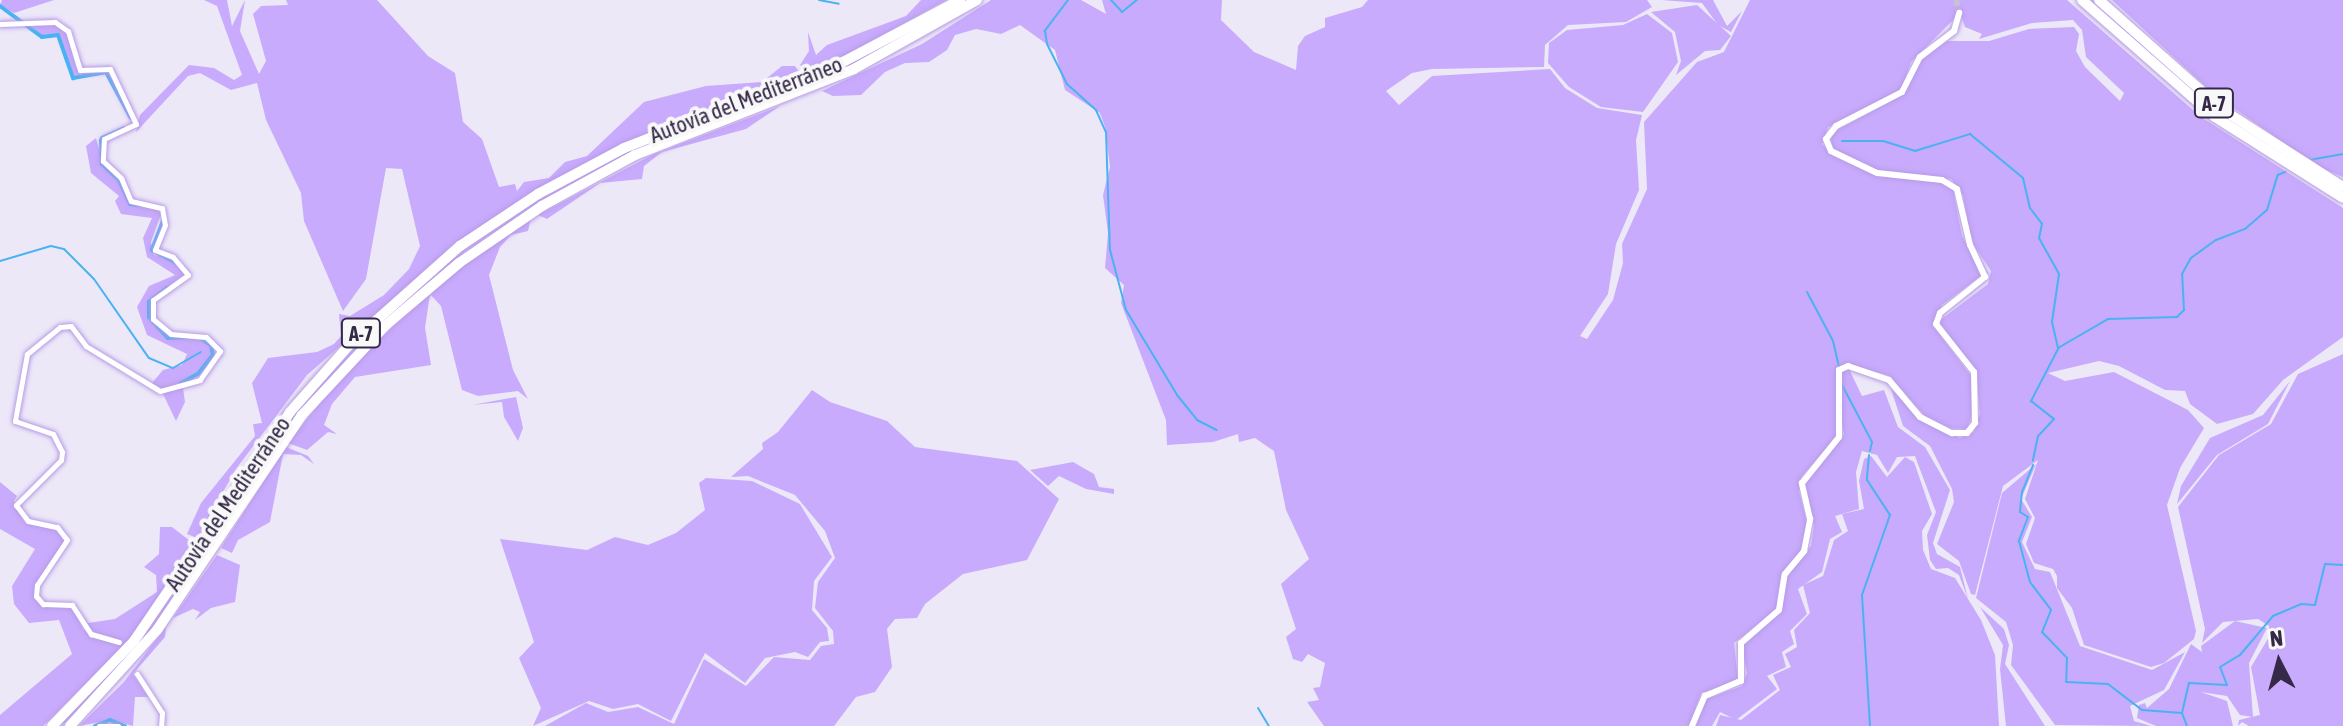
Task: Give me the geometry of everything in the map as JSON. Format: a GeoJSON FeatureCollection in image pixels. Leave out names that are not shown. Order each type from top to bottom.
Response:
{"type":"FeatureCollection","features":[{"type":"Feature","properties":{"kind":"highway","name":"Autovía del Mediterráneo"},"geometry":{"type":"LineString","coordinates":[[52,726],[134,641],[290,412],[351,343],[460,246],[538,194],[624,148],[841,63],[960,0]]}},
{"type":"Feature","properties":{"kind":"highway","name":"Autovía del Mediterráneo"},"geometry":{"type":"LineString","coordinates":[[70,726],[150,639],[302,415],[360,350],[442,277],[542,206],[635,155],[854,69],[977,0]]}},
{"type":"Feature","properties":{"kind":"highway","name":"A-7"},"geometry":{"type":"LineString","coordinates":[[2082,0],[2215,117],[2343,198]]}},
{"type":"Feature","properties":{"kind":"highway","name":"A-7"},"geometry":{"type":"LineString","coordinates":[[2099,0],[2223,110],[2343,187]]}},
{"type":"Feature","properties":{"kind":"street"},"geometry":{"type":"LineString","coordinates":[[1692,726],[1705,696],[1741,681],[1741,643],[1779,610],[1785,574],[1804,551],[1810,519],[1802,483],[1839,437],[1839,370],[1848,366],[1889,380],[1920,417],[1952,433],[1967,433],[1975,423],[1974,372],[1936,324],[1940,313],[1985,277],[1970,245],[1957,189],[1942,180],[1877,173],[1831,151],[1826,139],[1836,126],[1902,92],[1920,57],[1954,31],[1959,13]]}},
{"type":"Feature","properties":{"kind":"street"},"geometry":{"type":"LineString","coordinates":[[0,24],[55,22],[68,31],[80,70],[110,69],[136,124],[104,139],[103,161],[121,178],[131,201],[162,208],[165,225],[155,250],[173,257],[188,275],[153,300],[153,319],[171,334],[206,337],[220,351],[200,380],[160,391],[86,346],[71,326],[60,327],[27,354],[15,421],[53,434],[62,452],[61,460],[16,505],[28,521],[57,527],[67,540],[37,585],[36,596],[43,604],[72,605],[91,634],[119,642]]}},
{"type":"Feature","properties":{"kind":"street"},"geometry":{"type":"LineString","coordinates":[[137,674],[162,713],[161,726]]}},
{"type":"Feature","properties":{"kind":"street"},"geometry":{"type":"LineString","coordinates":[[99,726],[118,726]]}},
{"type":"Feature","properties":{"kind":"shaded area"},"geometry":{"type":"Polygon","coordinates":[[[2,0],[54,0],[14,13],[0,5],[2,0]]]}},
{"type":"Feature","properties":{"kind":"shaded area"},"geometry":{"type":"Polygon","coordinates":[[[204,0],[227,0],[232,26],[245,0],[240,31],[259,74],[266,61],[253,14],[261,6],[288,5],[286,0],[377,0],[428,56],[455,73],[463,122],[482,139],[499,187],[515,184],[517,191],[524,182],[549,178],[565,162],[587,156],[644,102],[706,86],[762,82],[782,66],[795,66],[800,73],[621,144],[533,192],[460,241],[307,375],[236,469],[197,538],[187,534],[201,503],[255,436],[253,424],[262,423],[252,383],[268,358],[317,352],[334,344],[341,336],[339,314],[350,316],[384,295],[409,269],[420,246],[402,169],[386,168],[366,279],[343,311],[304,221],[301,193],[266,120],[257,83],[231,90],[200,73],[188,76],[136,132],[140,115],[189,65],[214,68],[234,80],[242,75],[217,6],[204,0]]]}},
{"type":"Feature","properties":{"kind":"shaded area"},"geometry":{"type":"Polygon","coordinates":[[[921,0],[946,0],[846,55],[806,71],[800,65],[809,51],[808,32],[816,55],[827,45],[906,16],[921,0]]]}},
{"type":"Feature","properties":{"kind":"shaded area"},"geometry":{"type":"Polygon","coordinates":[[[991,0],[1081,0],[1106,14],[1102,0],[1222,0],[1221,20],[1254,52],[1296,70],[1298,46],[1305,36],[1325,27],[1325,18],[1362,7],[1368,0],[1647,0],[1652,7],[1626,22],[1568,25],[1545,45],[1544,67],[1432,69],[1412,73],[1386,91],[1399,105],[1432,76],[1550,69],[1565,88],[1597,108],[1642,115],[1636,140],[1639,190],[1616,244],[1608,294],[1580,336],[1587,339],[1613,300],[1623,263],[1622,244],[1647,189],[1644,122],[1697,62],[1724,52],[1750,0],[2067,0],[2201,117],[2343,208],[2343,337],[2283,380],[2253,414],[2217,424],[2190,404],[2185,391],[2165,390],[2119,366],[2099,361],[2048,373],[2065,381],[2114,372],[2188,410],[2204,428],[2180,468],[2167,505],[2196,631],[2194,639],[2164,663],[2151,667],[2084,645],[2072,608],[2057,588],[2057,576],[2053,569],[2034,563],[2026,544],[2035,518],[2025,499],[2038,460],[2003,486],[1975,595],[1971,594],[1959,561],[1937,544],[1954,502],[1952,489],[1930,446],[1903,426],[1891,389],[1927,424],[1960,438],[1974,432],[1980,414],[1976,370],[1943,335],[1939,321],[1988,284],[1991,271],[1971,241],[1963,195],[1951,179],[1876,171],[1833,149],[1830,134],[1904,94],[1921,60],[1947,41],[1989,41],[2029,29],[2074,27],[2079,34],[2076,51],[2085,67],[2120,101],[2124,93],[2086,57],[2082,30],[2073,20],[2032,23],[1979,39],[1982,34],[1965,27],[1960,13],[1911,62],[1901,90],[1828,127],[1822,144],[1833,156],[1877,176],[1942,183],[1953,190],[1962,236],[1983,274],[1942,305],[1933,326],[1971,376],[1973,412],[1967,429],[1950,428],[1926,417],[1888,375],[1848,365],[1837,367],[1836,437],[1801,477],[1799,492],[1807,523],[1803,548],[1781,576],[1776,609],[1734,643],[1738,681],[1701,693],[1689,726],[1324,726],[1307,702],[1319,700],[1313,688],[1320,687],[1325,663],[1308,654],[1302,662],[1293,659],[1286,637],[1296,629],[1281,584],[1309,559],[1286,510],[1274,451],[1255,438],[1239,442],[1238,434],[1213,442],[1167,445],[1166,420],[1121,303],[1124,285],[1105,268],[1108,233],[1103,195],[1110,167],[1105,127],[1100,113],[1065,90],[1055,50],[1020,25],[1001,34],[976,29],[955,35],[947,50],[929,62],[905,63],[885,72],[861,95],[833,96],[822,91],[922,44],[991,0]]]}},
{"type":"Feature","properties":{"kind":"shaded area"},"geometry":{"type":"Polygon","coordinates":[[[1661,0],[1713,0],[1727,26],[1742,11],[1731,32],[1718,25],[1702,3],[1661,0]]]}},
{"type":"Feature","properties":{"kind":"shaded area"},"geometry":{"type":"Polygon","coordinates":[[[2112,0],[2343,0],[2343,177],[2317,166],[2214,94],[2112,0]]]}},
{"type":"Feature","properties":{"kind":"shaded area"},"geometry":{"type":"Polygon","coordinates":[[[1697,5],[1731,36],[1720,50],[1705,51],[1676,75],[1681,61],[1675,32],[1651,12],[1697,5]]]}},
{"type":"Feature","properties":{"kind":"shaded area"},"geometry":{"type":"Polygon","coordinates":[[[1647,14],[1672,33],[1678,62],[1643,112],[1601,107],[1569,87],[1548,63],[1549,43],[1567,30],[1623,25],[1647,14]]]}},
{"type":"Feature","properties":{"kind":"shaded area"},"geometry":{"type":"Polygon","coordinates":[[[55,23],[66,31],[76,68],[95,72],[74,76],[60,36],[42,35],[30,25],[55,23]]]}},
{"type":"Feature","properties":{"kind":"shaded area"},"geometry":{"type":"Polygon","coordinates":[[[780,106],[746,129],[662,152],[644,166],[642,179],[600,183],[547,219],[538,215],[652,155],[780,106]]]}},
{"type":"Feature","properties":{"kind":"shaded area"},"geometry":{"type":"Polygon","coordinates":[[[96,138],[103,163],[120,179],[130,202],[156,206],[161,214],[151,242],[154,255],[172,258],[185,274],[153,298],[149,309],[158,328],[172,338],[197,336],[212,345],[215,357],[190,382],[161,389],[152,383],[163,370],[182,365],[187,354],[147,335],[137,307],[149,286],[175,275],[147,257],[143,238],[152,218],[121,214],[115,201],[119,196],[91,173],[86,146],[96,138]]]}},
{"type":"Feature","properties":{"kind":"shaded area"},"geometry":{"type":"Polygon","coordinates":[[[531,218],[528,231],[511,235],[500,247],[489,275],[513,370],[528,399],[518,391],[478,396],[462,390],[441,306],[430,294],[425,328],[431,365],[355,377],[332,404],[324,425],[337,434],[328,432],[307,450],[288,443],[345,372],[419,302],[531,218]]]}},
{"type":"Feature","properties":{"kind":"shaded area"},"geometry":{"type":"Polygon","coordinates":[[[2343,354],[2343,726],[2249,726],[2242,722],[2238,726],[2239,720],[2260,715],[2251,667],[2269,637],[2269,626],[2258,619],[2223,622],[2202,643],[2205,629],[2178,507],[2219,455],[2271,424],[2298,374],[2343,354]]]}},
{"type":"Feature","properties":{"kind":"shaded area"},"geometry":{"type":"Polygon","coordinates":[[[1843,368],[1849,369],[1862,396],[1884,390],[1898,427],[1925,447],[1950,490],[1933,543],[1937,554],[1960,567],[1968,599],[1959,575],[1948,568],[1936,569],[1930,560],[1927,535],[1936,512],[1915,456],[1897,457],[1888,473],[1877,455],[1862,451],[1856,472],[1859,509],[1835,516],[1842,532],[1830,539],[1822,572],[1798,589],[1807,614],[1790,631],[1794,644],[1782,652],[1786,667],[1767,676],[1777,689],[1736,720],[1720,712],[1712,726],[1695,726],[1704,700],[1742,686],[1747,673],[1742,647],[1782,610],[1787,577],[1811,546],[1814,526],[1805,481],[1844,435],[1837,382],[1843,368]]]}},
{"type":"Feature","properties":{"kind":"shaded area"},"geometry":{"type":"Polygon","coordinates":[[[2290,381],[2268,424],[2217,455],[2177,504],[2181,486],[2210,438],[2263,415],[2290,381]]]}},
{"type":"Feature","properties":{"kind":"shaded area"},"geometry":{"type":"Polygon","coordinates":[[[183,388],[185,402],[176,421],[162,392],[183,388]]]}},
{"type":"Feature","properties":{"kind":"shaded area"},"geometry":{"type":"Polygon","coordinates":[[[812,390],[830,402],[887,421],[915,447],[1017,461],[1059,499],[1027,560],[963,574],[925,604],[917,618],[895,619],[887,629],[892,667],[875,692],[856,697],[834,726],[545,726],[586,703],[608,712],[638,707],[674,724],[704,659],[746,686],[774,657],[810,660],[821,646],[834,644],[833,631],[815,608],[818,582],[835,558],[825,531],[795,495],[748,476],[731,477],[763,449],[762,443],[778,432],[812,390]]]}},
{"type":"Feature","properties":{"kind":"shaded area"},"geometry":{"type":"Polygon","coordinates":[[[516,397],[523,428],[518,441],[504,417],[502,402],[472,405],[516,397]]]}},
{"type":"Feature","properties":{"kind":"shaded area"},"geometry":{"type":"Polygon","coordinates":[[[286,447],[308,456],[314,464],[301,455],[283,454],[270,522],[238,540],[232,553],[221,548],[286,447]]]}},
{"type":"Feature","properties":{"kind":"shaded area"},"geometry":{"type":"Polygon","coordinates":[[[1871,456],[1887,477],[1905,457],[1914,462],[1932,514],[1922,531],[1923,550],[1931,569],[1955,578],[1981,620],[1995,655],[1999,726],[1716,726],[1720,715],[1741,720],[1780,690],[1773,675],[1791,667],[1785,654],[1797,647],[1794,630],[1810,613],[1803,585],[1823,576],[1834,540],[1848,531],[1842,514],[1864,509],[1859,481],[1864,459],[1871,456]]]}},
{"type":"Feature","properties":{"kind":"shaded area"},"geometry":{"type":"Polygon","coordinates":[[[1073,462],[1094,474],[1099,487],[1114,489],[1114,494],[1086,489],[1059,476],[1048,486],[1030,470],[1073,462]]]}},
{"type":"Feature","properties":{"kind":"shaded area"},"geometry":{"type":"Polygon","coordinates":[[[2036,464],[2021,499],[2032,517],[2022,542],[2035,569],[2050,572],[2080,646],[2152,670],[2185,652],[2164,690],[2130,706],[2134,721],[2151,726],[2055,725],[2011,665],[2013,645],[2006,622],[1976,598],[2002,493],[2036,464]]]}},
{"type":"Feature","properties":{"kind":"shaded area"},"geometry":{"type":"Polygon","coordinates":[[[706,478],[752,481],[800,504],[832,557],[814,581],[812,610],[827,628],[829,641],[820,642],[808,657],[795,652],[765,658],[745,683],[705,653],[671,721],[638,704],[613,709],[589,701],[533,726],[541,708],[519,658],[534,642],[500,539],[587,550],[615,537],[648,545],[676,533],[705,510],[699,483],[706,478]]]}},
{"type":"Feature","properties":{"kind":"shaded area"},"geometry":{"type":"Polygon","coordinates":[[[0,482],[17,496],[14,501],[24,522],[60,531],[66,540],[34,587],[35,600],[73,609],[83,629],[96,639],[122,641],[91,631],[82,615],[88,623],[115,619],[157,592],[156,575],[144,567],[159,554],[160,527],[172,527],[194,544],[129,640],[43,726],[0,726],[0,715],[72,654],[59,620],[29,623],[14,604],[12,586],[35,549],[0,529],[0,482]]]}},
{"type":"Feature","properties":{"kind":"shaded area"},"geometry":{"type":"Polygon","coordinates":[[[217,555],[240,565],[235,602],[211,608],[195,620],[200,612],[193,609],[173,618],[217,555]]]}},
{"type":"Feature","properties":{"kind":"shaded area"},"geometry":{"type":"Polygon","coordinates":[[[1980,607],[2004,629],[2009,645],[2005,664],[2045,726],[2006,726],[2000,669],[2003,645],[1980,607]]]}},
{"type":"Feature","properties":{"kind":"shaded area"},"geometry":{"type":"Polygon","coordinates":[[[2235,621],[2267,628],[2249,663],[2253,717],[2240,715],[2227,696],[2201,692],[2227,701],[2233,726],[2156,726],[2137,718],[2139,705],[2145,703],[2147,708],[2169,689],[2191,644],[2202,652],[2201,646],[2235,621]]]}},
{"type":"Feature","properties":{"kind":"shaded area"},"geometry":{"type":"Polygon","coordinates":[[[166,627],[165,637],[133,674],[148,697],[135,697],[133,726],[111,720],[79,726],[123,683],[166,627]]]}},
{"type":"Feature","properties":{"kind":"waterway"},"geometry":{"type":"LineString","coordinates":[[819,0],[839,4]]}},
{"type":"Feature","properties":{"kind":"waterway"},"geometry":{"type":"LineString","coordinates":[[1068,0],[1045,31],[1047,44],[1067,84],[1096,110],[1106,132],[1110,250],[1126,310],[1177,395],[1197,420],[1217,430]]}},
{"type":"Feature","properties":{"kind":"waterway"},"geometry":{"type":"LineString","coordinates":[[1111,0],[1122,12],[1137,0]]}},
{"type":"Feature","properties":{"kind":"waterway"},"geometry":{"type":"LineString","coordinates":[[0,6],[42,37],[58,35],[73,78],[106,72],[131,118]]}},
{"type":"Feature","properties":{"kind":"waterway"},"geometry":{"type":"LineString","coordinates":[[102,138],[124,128]]}},
{"type":"Feature","properties":{"kind":"waterway"},"geometry":{"type":"LineString","coordinates":[[1842,141],[1883,141],[1915,151],[1970,134],[2023,178],[2030,208],[2042,224],[2039,238],[2059,274],[2052,322],[2058,349],[2031,401],[2054,419],[2038,436],[2033,460]]}},
{"type":"Feature","properties":{"kind":"waterway"},"geometry":{"type":"LineString","coordinates":[[101,140],[102,164],[119,180],[130,204],[140,205]]}},
{"type":"Feature","properties":{"kind":"waterway"},"geometry":{"type":"LineString","coordinates":[[2309,160],[2343,154]]}},
{"type":"Feature","properties":{"kind":"waterway"},"geometry":{"type":"LineString","coordinates":[[2058,348],[2108,319],[2177,317],[2184,310],[2182,274],[2191,258],[2216,240],[2245,229],[2267,210],[2278,175],[2285,172]]}},
{"type":"Feature","properties":{"kind":"waterway"},"geometry":{"type":"LineString","coordinates":[[163,221],[152,250],[175,262]]}},
{"type":"Feature","properties":{"kind":"waterway"},"geometry":{"type":"LineString","coordinates":[[0,261],[51,246],[64,249],[94,279],[149,358],[173,368],[201,352]]}},
{"type":"Feature","properties":{"kind":"waterway"},"geometry":{"type":"LineString","coordinates":[[167,288],[149,302],[149,317],[168,338],[188,337]]}},
{"type":"Feature","properties":{"kind":"waterway"},"geometry":{"type":"LineString","coordinates":[[1807,292],[1833,341],[1839,366]]}},
{"type":"Feature","properties":{"kind":"waterway"},"geometry":{"type":"LineString","coordinates":[[181,383],[198,374],[213,355],[211,345],[200,338]]}},
{"type":"Feature","properties":{"kind":"waterway"},"geometry":{"type":"LineString","coordinates":[[1842,385],[1872,442],[1870,451]]}},
{"type":"Feature","properties":{"kind":"waterway"},"geometry":{"type":"LineString","coordinates":[[1869,455],[1867,480],[1890,515],[1862,595],[1870,726]]}},
{"type":"Feature","properties":{"kind":"waterway"},"geometry":{"type":"LineString","coordinates":[[2033,465],[2022,492],[2020,512],[2028,517],[2019,541],[2030,582],[2051,610],[2042,632],[2067,658],[2066,682],[2108,684],[2142,710],[2182,713],[2187,726]]}},
{"type":"Feature","properties":{"kind":"waterway"},"geometry":{"type":"LineString","coordinates":[[2182,713],[2189,683],[2227,685],[2220,667],[2240,655],[2273,616],[2301,604],[2315,605],[2325,564],[2343,565]]}},
{"type":"Feature","properties":{"kind":"waterway"},"geometry":{"type":"LineString","coordinates":[[1258,708],[1269,726]]}},
{"type":"Feature","properties":{"kind":"waterway"},"geometry":{"type":"LineString","coordinates":[[95,726],[110,720],[125,726]]}},
{"type":"Feature","properties":{"kind":"tunnel"},"geometry":{"type":"LineString","coordinates":[[1956,0],[1959,13]]}}]}
